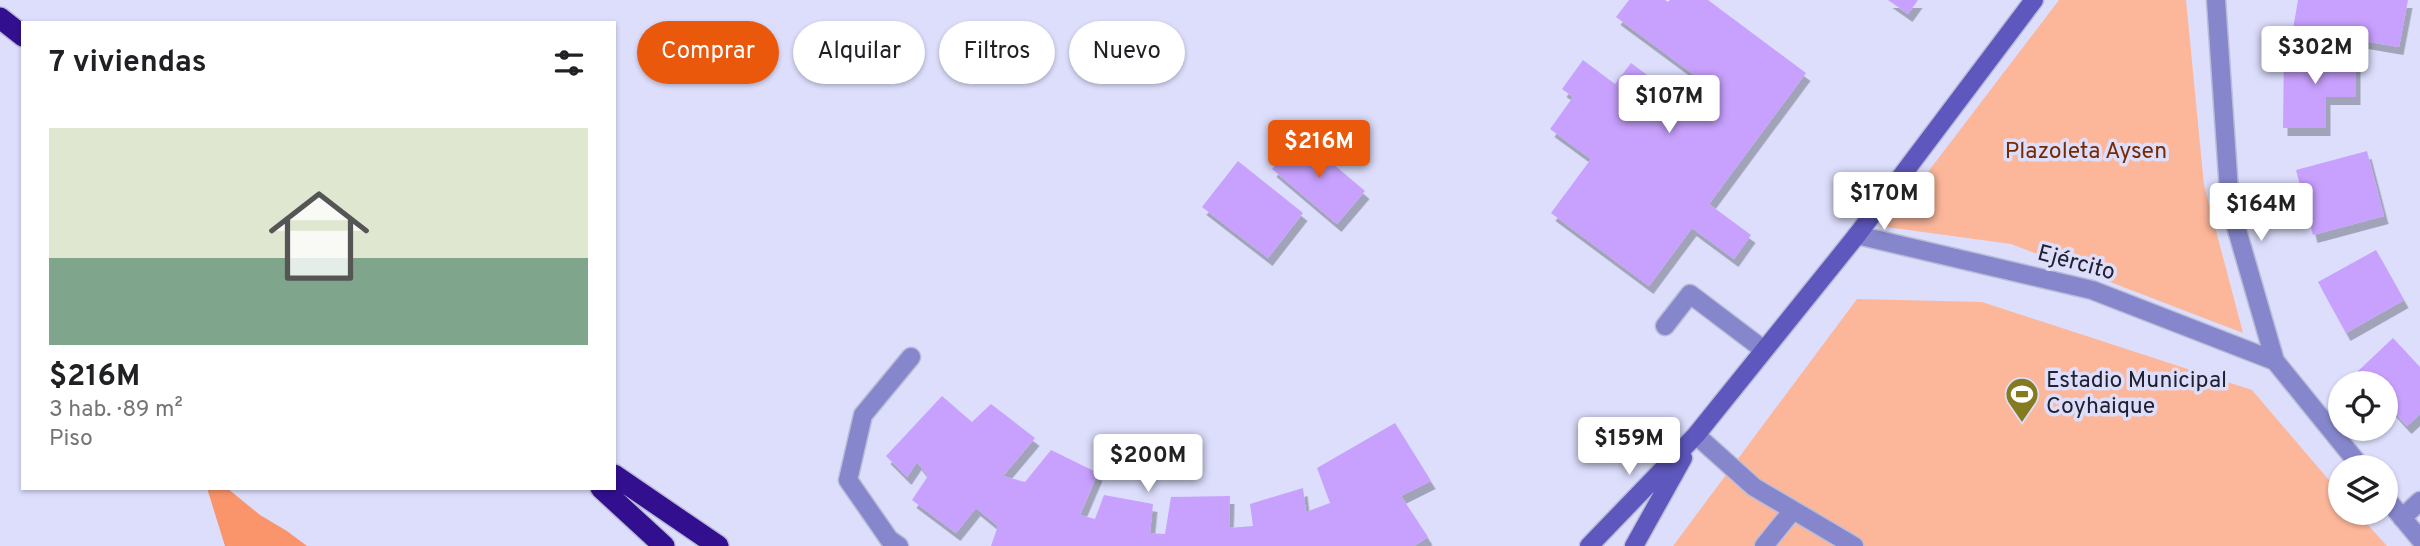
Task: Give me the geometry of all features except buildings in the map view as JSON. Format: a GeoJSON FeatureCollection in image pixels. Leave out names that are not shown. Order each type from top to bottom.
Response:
{"type":"FeatureCollection","features":[{"type":"Feature","properties":{"kind":"highway"},"geometry":{"type":"LineString","coordinates":[[0,18],[21,34]]}},
{"type":"Feature","properties":{"kind":"highway"},"geometry":{"type":"LineString","coordinates":[[616,476],[718,546]]}},
{"type":"Feature","properties":{"kind":"highway"},"geometry":{"type":"LineString","coordinates":[[603,490],[664,546]]}},
{"type":"Feature","properties":{"kind":"street"},"geometry":{"type":"LineString","coordinates":[[1589,546],[1696,435],[1857,235],[2034,0]]}},
{"type":"Feature","properties":{"kind":"street","name":"Ejército"},"geometry":{"type":"LineString","coordinates":[[2216,0],[2230,206],[2275,361],[2351,455]]}},
{"type":"Feature","properties":{"kind":"street","name":"Ejército"},"geometry":{"type":"LineString","coordinates":[[1857,235],[2092,290],[2275,361]]}},
{"type":"Feature","properties":{"kind":"street"},"geometry":{"type":"LineString","coordinates":[[1665,326],[1690,295],[1764,350]]}},
{"type":"Feature","properties":{"kind":"street"},"geometry":{"type":"LineString","coordinates":[[899,546],[889,539],[848,480],[863,415],[911,357]]}},
{"type":"Feature","properties":{"kind":"street"},"geometry":{"type":"LineString","coordinates":[[1696,435],[1754,487],[1854,546]]}},
{"type":"Feature","properties":{"kind":"street"},"geometry":{"type":"LineString","coordinates":[[1633,546],[1696,435]]}},
{"type":"Feature","properties":{"kind":"street"},"geometry":{"type":"LineString","coordinates":[[2402,518],[2420,501]]}},
{"type":"Feature","properties":{"kind":"street"},"geometry":{"type":"LineString","coordinates":[[1764,546],[1793,510]]}},
{"type":"Feature","properties":{"kind":"street"},"geometry":{"type":"LineString","coordinates":[[2398,513],[2420,539]]}},
{"type":"Feature","properties":{"kind":"green space","name":"Plazoleta Aysen"},"geometry":{"type":"Polygon","coordinates":[[[2059,0],[2186,0],[2204,185],[2243,333],[2011,244],[1886,227],[2059,0]]]}},
{"type":"Feature","properties":{"kind":"green space","name":"Estadio Municipal Coyhaique"},"geometry":{"type":"Polygon","coordinates":[[[1857,299],[1982,302],[2252,390],[2328,479],[2328,525],[2368,525],[2387,546],[1673,546],[1857,299]]]}},
{"type":"Feature","properties":{"kind":"shaded area"},"geometry":{"type":"Polygon","coordinates":[[[208,490],[229,490],[260,515],[307,546],[225,546],[208,490]]]}},
{"type":"Feature","properties":{"kind":"place","name":"Estadio Municipal Coyhaique"},"geometry":{"type":"Point","coordinates":[2022,424]}}]}
